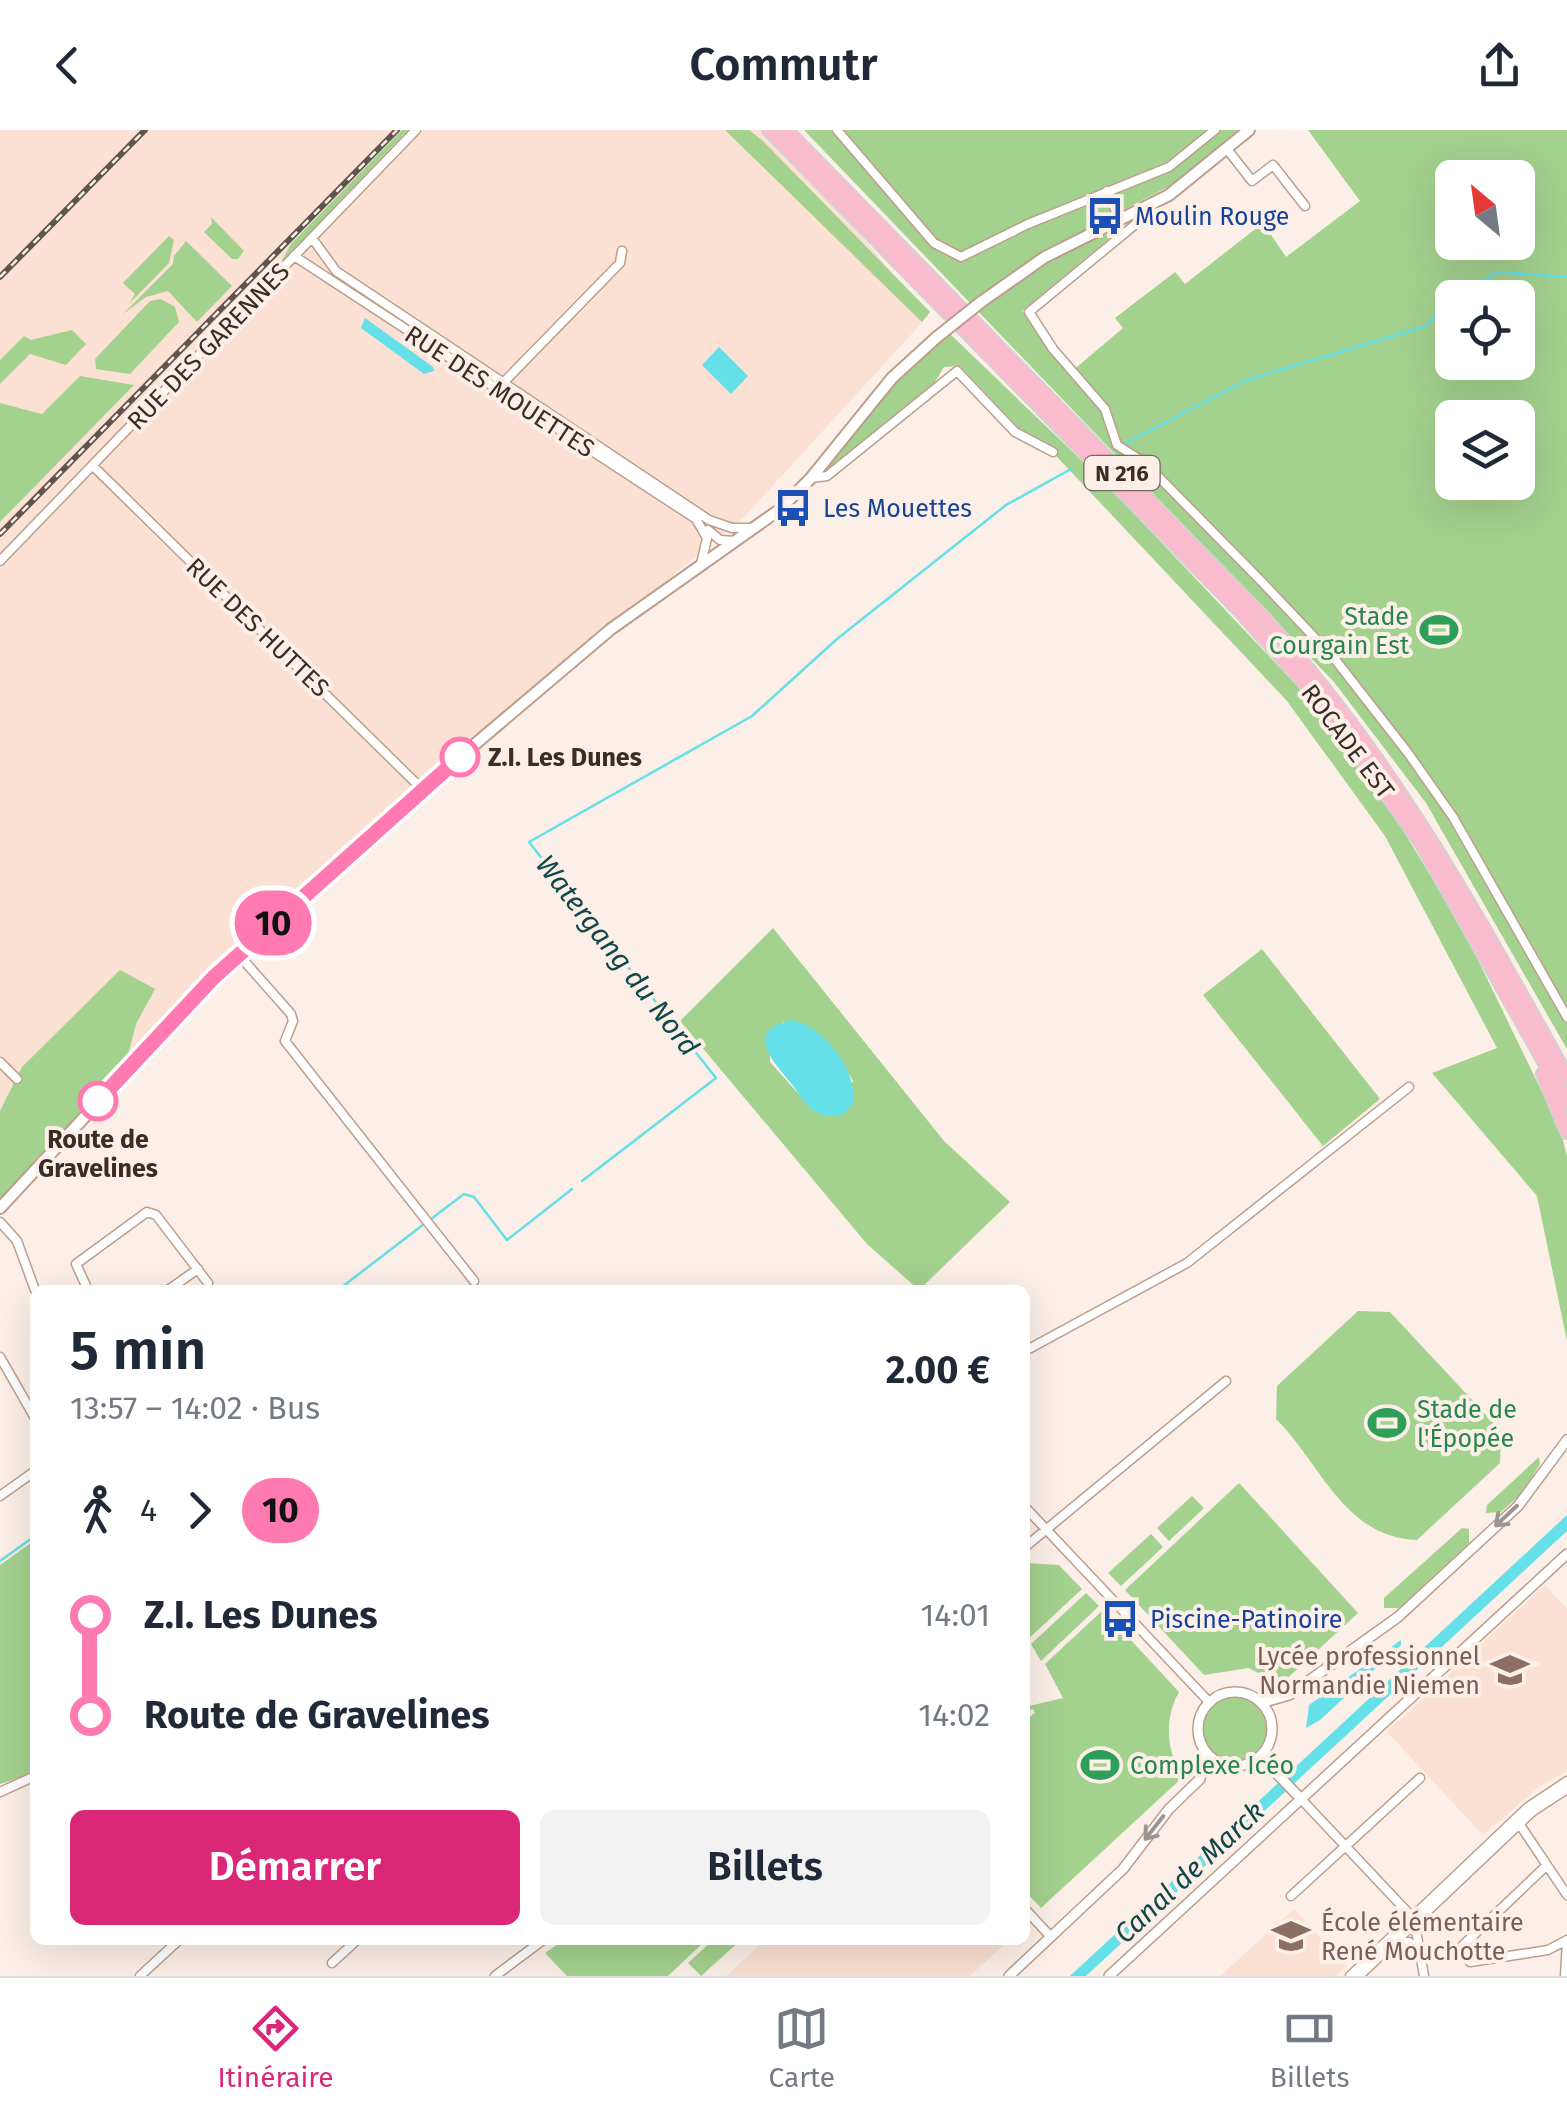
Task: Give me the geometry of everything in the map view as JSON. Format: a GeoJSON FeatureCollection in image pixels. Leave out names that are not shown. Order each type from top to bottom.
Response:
{"type":"FeatureCollection","features":[{"type":"Feature","properties":{"kind":"highway"},"geometry":{"type":"LineString","coordinates":[[759,130],[818,180]]}},
{"type":"Feature","properties":{"kind":"highway","name":"ROCADE EST"},"geometry":{"type":"LineString","coordinates":[[768,130],[1292,668],[1391,795],[1567,1102]]}},
{"type":"Feature","properties":{"kind":"highway","name":"ROCADE EST"},"geometry":{"type":"LineString","coordinates":[[786,130],[1316,678],[1423,822],[1567,1077]]}},
{"type":"Feature","properties":{"kind":"highway"},"geometry":{"type":"LineString","coordinates":[[1492,968],[1567,1132]]}},
{"type":"Feature","properties":{"kind":"highway"},"geometry":{"type":"LineString","coordinates":[[1544,1036],[1567,1062]]}},
{"type":"Feature","properties":{"kind":"main road"},"geometry":{"type":"LineString","coordinates":[[0,1208],[238,954],[422,789],[617,624],[760,525],[812,478],[883,388],[937,338],[1032,264],[1152,205],[1249,130]]}},
{"type":"Feature","properties":{"kind":"street","name":"RUE DES GARENNES"},"geometry":{"type":"LineString","coordinates":[[0,561],[416,130]]}},
{"type":"Feature","properties":{"kind":"street"},"geometry":{"type":"LineString","coordinates":[[837,130],[929,237],[956,257],[970,256],[1020,228],[1175,164],[1215,130]]}},
{"type":"Feature","properties":{"kind":"street"},"geometry":{"type":"LineString","coordinates":[[1227,149],[1252,181],[1273,165],[1304,206]]}},
{"type":"Feature","properties":{"kind":"street"},"geometry":{"type":"LineString","coordinates":[[1107,191],[1120,220]]}},
{"type":"Feature","properties":{"kind":"street"},"geometry":{"type":"LineString","coordinates":[[1152,205],[1138,223],[1029,312],[1050,344],[1105,409],[1116,445],[1145,463],[1262,582],[1334,658],[1408,753],[1453,818],[1567,1016]]}},
{"type":"Feature","properties":{"kind":"street","name":"RUE DES MOUETTES"},"geometry":{"type":"LineString","coordinates":[[312,238],[336,271],[706,524],[725,541]]}},
{"type":"Feature","properties":{"kind":"street"},"geometry":{"type":"LineString","coordinates":[[501,385],[620,263],[622,250]]}},
{"type":"Feature","properties":{"kind":"street","name":"RUE DES MOUETTES"},"geometry":{"type":"LineString","coordinates":[[294,256],[501,385]]}},
{"type":"Feature","properties":{"kind":"street"},"geometry":{"type":"LineString","coordinates":[[812,478],[828,476],[957,371],[1015,432],[1053,452]]}},
{"type":"Feature","properties":{"kind":"street","name":"RUE DES HUTTES"},"geometry":{"type":"LineString","coordinates":[[94,466],[422,789]]}},
{"type":"Feature","properties":{"kind":"street","name":"RUE DES MOUETTES"},"geometry":{"type":"LineString","coordinates":[[706,524],[736,529],[760,525]]}},
{"type":"Feature","properties":{"kind":"street"},"geometry":{"type":"LineString","coordinates":[[697,569],[707,548],[706,524]]}},
{"type":"Feature","properties":{"kind":"street"},"geometry":{"type":"LineString","coordinates":[[718,556],[725,541],[740,540]]}},
{"type":"Feature","properties":{"kind":"street"},"geometry":{"type":"LineString","coordinates":[[238,954],[291,1014],[293,1020],[285,1041],[474,1281]]}},
{"type":"Feature","properties":{"kind":"street"},"geometry":{"type":"LineString","coordinates":[[0,1062],[17,1079]]}},
{"type":"Feature","properties":{"kind":"street"},"geometry":{"type":"LineString","coordinates":[[1030,1348],[1187,1263],[1409,1087]]}},
{"type":"Feature","properties":{"kind":"street"},"geometry":{"type":"LineString","coordinates":[[85,1285],[75,1270],[77,1262],[147,1212],[156,1216],[208,1284]]}},
{"type":"Feature","properties":{"kind":"street"},"geometry":{"type":"LineString","coordinates":[[0,1222],[18,1241],[33,1285]]}},
{"type":"Feature","properties":{"kind":"street"},"geometry":{"type":"LineString","coordinates":[[176,1285],[198,1270]]}},
{"type":"Feature","properties":{"kind":"street"},"geometry":{"type":"LineString","coordinates":[[0,1357],[30,1409]]}},
{"type":"Feature","properties":{"kind":"street"},"geometry":{"type":"LineString","coordinates":[[1030,1543],[1226,1381]]}},
{"type":"Feature","properties":{"kind":"street"},"geometry":{"type":"LineString","coordinates":[[1261,1703],[1289,1696],[1398,1616],[1518,1506],[1567,1440]]}},
{"type":"Feature","properties":{"kind":"street"},"geometry":{"type":"LineString","coordinates":[[0,1496],[30,1475]]}},
{"type":"Feature","properties":{"kind":"street"},"geometry":{"type":"LineString","coordinates":[[1030,1512],[1210,1702]]}},
{"type":"Feature","properties":{"kind":"street"},"geometry":{"type":"LineString","coordinates":[[1110,1976],[1567,1554]]}},
{"type":"Feature","properties":{"kind":"street"},"geometry":{"type":"LineString","coordinates":[[1009,1976],[1115,1878],[1200,1779],[1206,1750],[1199,1724],[1210,1702],[1240,1692],[1261,1703],[1272,1731],[1260,1756],[1232,1766],[1206,1750]]}},
{"type":"Feature","properties":{"kind":"street"},"geometry":{"type":"LineString","coordinates":[[1260,1756],[1414,1919],[1424,1976]]}},
{"type":"Feature","properties":{"kind":"street"},"geometry":{"type":"LineString","coordinates":[[0,1792],[30,1778]]}},
{"type":"Feature","properties":{"kind":"street"},"geometry":{"type":"LineString","coordinates":[[1291,1896],[1420,1778]]}},
{"type":"Feature","properties":{"kind":"street"},"geometry":{"type":"LineString","coordinates":[[1350,1976],[1517,1821],[1567,1781]]}},
{"type":"Feature","properties":{"kind":"street"},"geometry":{"type":"LineString","coordinates":[[1517,1821],[1567,1789]]}},
{"type":"Feature","properties":{"kind":"street"},"geometry":{"type":"LineString","coordinates":[[1517,1821],[1567,1895]]}},
{"type":"Feature","properties":{"kind":"street"},"geometry":{"type":"LineString","coordinates":[[1547,1865],[1459,1949],[1470,1962],[1548,1950],[1566,1941],[1565,1976]]}},
{"type":"Feature","properties":{"kind":"street"},"geometry":{"type":"LineString","coordinates":[[1030,1915],[1051,1938]]}},
{"type":"Feature","properties":{"kind":"street"},"geometry":{"type":"LineString","coordinates":[[1358,1976],[1414,1919]]}},
{"type":"Feature","properties":{"kind":"street"},"geometry":{"type":"LineString","coordinates":[[1394,1942],[1409,1942],[1420,1957]]}},
{"type":"Feature","properties":{"kind":"street"},"geometry":{"type":"LineString","coordinates":[[140,1976],[174,1945]]}},
{"type":"Feature","properties":{"kind":"street"},"geometry":{"type":"LineString","coordinates":[[332,1963],[352,1945]]}},
{"type":"Feature","properties":{"kind":"street"},"geometry":{"type":"LineString","coordinates":[[495,1976],[536,1945]]}},
{"type":"Feature","properties":{"kind":"shaded area"},"geometry":{"type":"Polygon","coordinates":[[[0,130],[773,130],[928,316],[746,515],[375,821],[228,955],[0,1192],[0,130]]]}},
{"type":"Feature","properties":{"kind":"shaded area","name":"Lycée professionnel Normandie Niemen"},"geometry":{"type":"Polygon","coordinates":[[[1545,1585],[1567,1609],[1567,1771],[1539,1787],[1483,1835],[1387,1732],[1545,1585]]]}},
{"type":"Feature","properties":{"kind":"shaded area","name":"École élémentaire René Mouchotte"},"geometry":{"type":"Polygon","coordinates":[[[1294,1909],[1347,1966],[1336,1976],[1220,1976],[1294,1909]]]}},
{"type":"Feature","properties":{"kind":"shaded area"},"geometry":{"type":"Polygon","coordinates":[[[760,1945],[1004,1945],[970,1976],[726,1976],[760,1945]]]}},
{"type":"Feature","properties":{"kind":"green space"},"geometry":{"type":"Polygon","coordinates":[[[402,130],[408,130],[280,264],[291,244],[402,130]]]}},
{"type":"Feature","properties":{"kind":"green space"},"geometry":{"type":"Polygon","coordinates":[[[725,130],[749,130],[763,141],[930,312],[922,322],[725,130]]]}},
{"type":"Feature","properties":{"kind":"green space"},"geometry":{"type":"Polygon","coordinates":[[[804,130],[1238,130],[1172,185],[1099,222],[1109,239],[1022,311],[1071,372],[1123,328],[1115,318],[1175,272],[1185,284],[1263,223],[1286,257],[1360,201],[1308,130],[1567,130],[1567,1049],[1426,803],[1334,682],[804,130]]]}},
{"type":"Feature","properties":{"kind":"green space"},"geometry":{"type":"Polygon","coordinates":[[[211,217],[244,251],[238,259],[232,259],[204,232],[212,224],[211,217]]]}},
{"type":"Feature","properties":{"kind":"green space"},"geometry":{"type":"Polygon","coordinates":[[[169,236],[174,240],[169,263],[129,304],[135,294],[123,283],[169,236]]]}},
{"type":"Feature","properties":{"kind":"green space"},"geometry":{"type":"Polygon","coordinates":[[[186,241],[232,286],[197,322],[168,291],[146,297],[123,314],[173,264],[174,256],[186,241]]]}},
{"type":"Feature","properties":{"kind":"green space"},"geometry":{"type":"Polygon","coordinates":[[[161,299],[175,307],[179,322],[130,374],[96,369],[95,359],[150,301],[161,299]]]}},
{"type":"Feature","properties":{"kind":"green space"},"geometry":{"type":"Polygon","coordinates":[[[72,330],[86,344],[66,365],[30,354],[0,384],[0,360],[24,336],[31,340],[72,330]]]}},
{"type":"Feature","properties":{"kind":"green space"},"geometry":{"type":"Polygon","coordinates":[[[949,333],[1104,482],[1304,693],[1393,814],[1463,929],[1560,1129],[1567,1156],[1567,1341],[1537,1196],[1432,1073],[1497,1048],[1385,836],[1287,701],[1043,442],[1020,430],[960,366],[944,367],[933,385],[823,473],[881,398],[949,333]]]}},
{"type":"Feature","properties":{"kind":"green space"},"geometry":{"type":"Polygon","coordinates":[[[80,376],[134,385],[0,522],[0,403],[42,414],[80,376]]]}},
{"type":"Feature","properties":{"kind":"green space"},"geometry":{"type":"Polygon","coordinates":[[[773,928],[944,1141],[1010,1202],[924,1285],[913,1285],[867,1244],[680,1021],[773,928]],[[783,1022],[770,1034],[770,1062],[814,1111],[828,1116],[853,1081],[826,1041],[807,1027],[783,1022]]]}},
{"type":"Feature","properties":{"kind":"green space"},"geometry":{"type":"Polygon","coordinates":[[[1262,949],[1380,1099],[1323,1146],[1203,995],[1262,949]]]}},
{"type":"Feature","properties":{"kind":"green space"},"geometry":{"type":"Polygon","coordinates":[[[120,970],[155,989],[136,1024],[126,1063],[0,1201],[0,1111],[22,1067],[120,970]]]}},
{"type":"Feature","properties":{"kind":"green space","name":"Stade de l'Épopée"},"geometry":{"type":"Polygon","coordinates":[[[1358,1311],[1390,1312],[1501,1431],[1500,1463],[1417,1540],[1392,1536],[1352,1512],[1276,1419],[1277,1386],[1358,1311]]]}},
{"type":"Feature","properties":{"kind":"green space"},"geometry":{"type":"Polygon","coordinates":[[[1539,1457],[1540,1464],[1521,1494],[1501,1512],[1486,1513],[1487,1505],[1539,1457]]]}},
{"type":"Feature","properties":{"kind":"green space"},"geometry":{"type":"Polygon","coordinates":[[[1239,1483],[1358,1613],[1280,1685],[1249,1668],[1204,1675],[1125,1590],[1239,1483]]]}},
{"type":"Feature","properties":{"kind":"green space"},"geometry":{"type":"Polygon","coordinates":[[[1192,1496],[1204,1508],[1169,1541],[1157,1528],[1192,1496]]]}},
{"type":"Feature","properties":{"kind":"green space"},"geometry":{"type":"Polygon","coordinates":[[[1462,1528],[1469,1529],[1469,1543],[1399,1608],[1384,1608],[1384,1598],[1462,1528]]]}},
{"type":"Feature","properties":{"kind":"green space"},"geometry":{"type":"Polygon","coordinates":[[[1151,1534],[1163,1547],[1121,1586],[1108,1573],[1151,1534]]]}},
{"type":"Feature","properties":{"kind":"green space"},"geometry":{"type":"Polygon","coordinates":[[[30,1544],[30,1775],[0,1784],[0,1565],[30,1544]]]}},
{"type":"Feature","properties":{"kind":"green space"},"geometry":{"type":"Polygon","coordinates":[[[1030,1563],[1059,1565],[1082,1589],[1030,1637],[1030,1563]]]}},
{"type":"Feature","properties":{"kind":"green space"},"geometry":{"type":"Polygon","coordinates":[[[1086,1593],[1099,1606],[1041,1661],[1031,1644],[1086,1593]]]}},
{"type":"Feature","properties":{"kind":"green space","name":"Complexe Icéo"},"geometry":{"type":"Polygon","coordinates":[[[1103,1610],[1179,1692],[1171,1713],[1169,1735],[1173,1757],[1183,1777],[1041,1908],[1030,1896],[1030,1716],[1035,1713],[1030,1706],[1063,1698],[1045,1664],[1103,1610]]]}},
{"type":"Feature","properties":{"kind":"green space"},"geometry":{"type":"Polygon","coordinates":[[[1235,1697],[1257,1707],[1267,1729],[1257,1751],[1235,1761],[1213,1751],[1203,1729],[1213,1707],[1235,1697]]]}},
{"type":"Feature","properties":{"kind":"green space"},"geometry":{"type":"Polygon","coordinates":[[[557,1945],[701,1945],[668,1976],[567,1976],[545,1953],[557,1945]]]}},
{"type":"Feature","properties":{"kind":"green space"},"geometry":{"type":"Polygon","coordinates":[[[708,1945],[735,1945],[701,1976],[688,1963],[708,1945]]]}},
{"type":"Feature","properties":{"kind":"water"},"geometry":{"type":"Polygon","coordinates":[[[365,318],[434,371],[424,374],[361,328],[365,318]]]}},
{"type":"Feature","properties":{"kind":"water"},"geometry":{"type":"Polygon","coordinates":[[[719,347],[748,376],[731,394],[702,365],[719,347]]]}},
{"type":"Feature","properties":{"kind":"water"},"geometry":{"type":"Polygon","coordinates":[[[794,1020],[817,1032],[845,1065],[853,1104],[842,1115],[824,1115],[809,1107],[766,1047],[769,1031],[794,1020]]]}},
{"type":"Feature","properties":{"kind":"water","name":"Canal de Marck"},"geometry":{"type":"Polygon","coordinates":[[[1567,1515],[1567,1531],[1086,1976],[1070,1976],[1567,1515]]]}},
{"type":"Feature","properties":{"kind":"water"},"geometry":{"type":"Polygon","coordinates":[[[1401,1640],[1401,1645],[1320,1720],[1306,1728],[1309,1705],[1401,1640]]]}},
{"type":"Feature","properties":{"kind":"waterway","name":"Watergang du Nord"},"geometry":{"type":"LineString","coordinates":[[1484,280],[1497,272],[1567,277]]}},
{"type":"Feature","properties":{"kind":"waterway","name":"Watergang du Nord"},"geometry":{"type":"LineString","coordinates":[[1124,444],[1247,380],[1426,326],[1435,317]]}},
{"type":"Feature","properties":{"kind":"waterway","name":"Watergang du Nord"},"geometry":{"type":"LineString","coordinates":[[582,1181],[716,1078],[529,842],[752,716],[837,639],[1006,505],[1073,468]]}},
{"type":"Feature","properties":{"kind":"waterway","name":"Watergang du Nord"},"geometry":{"type":"LineString","coordinates":[[431,1219],[464,1194],[474,1197],[507,1240],[572,1189]]}},
{"type":"Feature","properties":{"kind":"waterway","name":"Watergang du Nord"},"geometry":{"type":"LineString","coordinates":[[345,1285],[424,1224]]}},
{"type":"Feature","properties":{"kind":"waterway","name":"Watergang du Nord"},"geometry":{"type":"LineString","coordinates":[[0,1561],[30,1540]]}},
{"type":"Feature","properties":{"kind":"railway"},"geometry":{"type":"LineString","coordinates":[[0,277],[145,130]]}},
{"type":"Feature","properties":{"kind":"railway"},"geometry":{"type":"LineString","coordinates":[[0,534],[397,130]]}},
{"type":"Feature","properties":{"kind":"bus line","name":"10"},"geometry":{"type":"LineString","coordinates":[[98,1101],[214,977],[460,757]]}},
{"type":"Feature","properties":{"kind":"place","name":"Moulin Rouge"},"geometry":{"type":"Point","coordinates":[1105,216]}},
{"type":"Feature","properties":{"kind":"place","name":"Les Mouettes"},"geometry":{"type":"Point","coordinates":[793,508]}},
{"type":"Feature","properties":{"kind":"place","name":"Stade Courgain Est"},"geometry":{"type":"Point","coordinates":[1439,630]}},
{"type":"Feature","properties":{"kind":"place","name":"Z.I. Les Dunes"},"geometry":{"type":"Point","coordinates":[460,757]}},
{"type":"Feature","properties":{"kind":"place","name":"Route de Gravelines"},"geometry":{"type":"Point","coordinates":[98,1101]}},
{"type":"Feature","properties":{"kind":"place","name":"Stade de l'Épopée"},"geometry":{"type":"Point","coordinates":[1387,1423]}},
{"type":"Feature","properties":{"kind":"place","name":"Piscine-Patinoire"},"geometry":{"type":"Point","coordinates":[1120,1619]}},
{"type":"Feature","properties":{"kind":"place","name":"Lycée professionnel Normandie Niemen"},"geometry":{"type":"Point","coordinates":[1510,1670]}},
{"type":"Feature","properties":{"kind":"place","name":"Complexe Icéo"},"geometry":{"type":"Point","coordinates":[1100,1765]}},
{"type":"Feature","properties":{"kind":"place","name":"École élémentaire René Mouchotte"},"geometry":{"type":"Point","coordinates":[1291,1936]}}]}
